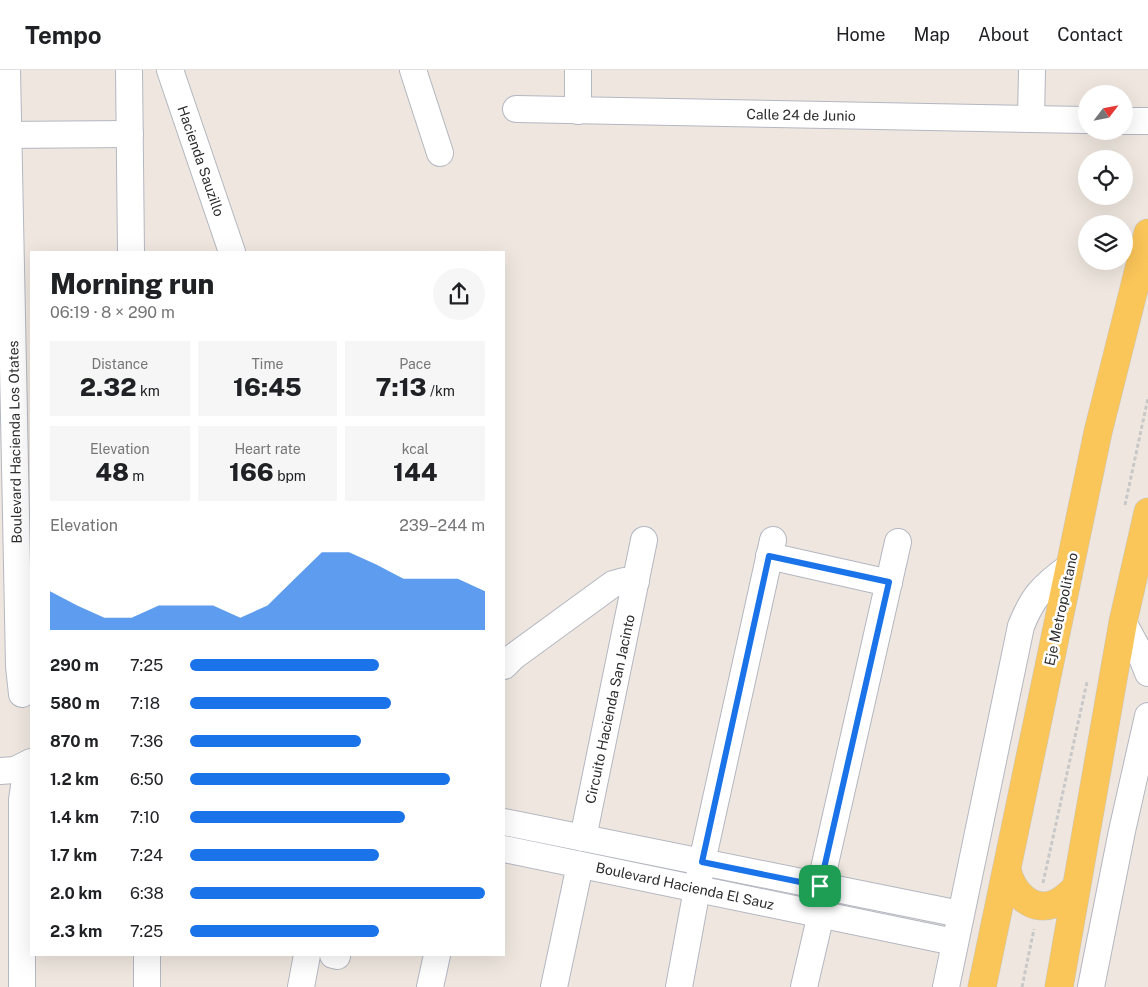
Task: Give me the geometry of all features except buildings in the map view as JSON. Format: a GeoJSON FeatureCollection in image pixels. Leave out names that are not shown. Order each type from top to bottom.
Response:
{"type":"FeatureCollection","features":[{"type":"Feature","properties":{"kind":"main road","name":"Eje Metropolitano"},"geometry":{"type":"LineString","coordinates":[[982,987],[1098,432],[1148,233]]}},
{"type":"Feature","properties":{"kind":"main road"},"geometry":{"type":"LineString","coordinates":[[1059,987],[1123,622],[1136,511]]}},
{"type":"Feature","properties":{"kind":"main road"},"geometry":{"type":"LineString","coordinates":[[1007,869],[1009,878],[1017,892],[1023,898],[1038,906],[1053,904],[1062,900],[1076,888]]}},
{"type":"Feature","properties":{"kind":"street","name":"Boulevard Hacienda Los Otates"},"geometry":{"type":"LineString","coordinates":[[7,70],[5,135],[15,395],[23,515],[18,695]]}},
{"type":"Feature","properties":{"kind":"street"},"geometry":{"type":"LineString","coordinates":[[129,70],[130,251]]}},
{"type":"Feature","properties":{"kind":"street","name":"Hacienda Sauzillo"},"geometry":{"type":"LineString","coordinates":[[170,70],[232,251]]}},
{"type":"Feature","properties":{"kind":"street"},"geometry":{"type":"LineString","coordinates":[[413,70],[440,153]]}},
{"type":"Feature","properties":{"kind":"street"},"geometry":{"type":"LineString","coordinates":[[578,70],[578,111]]}},
{"type":"Feature","properties":{"kind":"street"},"geometry":{"type":"LineString","coordinates":[[1031,120],[1032,70]]}},
{"type":"Feature","properties":{"kind":"street","name":"Calle 24 de Junio"},"geometry":{"type":"LineString","coordinates":[[516,109],[1078,120]]}},
{"type":"Feature","properties":{"kind":"street"},"geometry":{"type":"LineString","coordinates":[[1133,121],[1148,122]]}},
{"type":"Feature","properties":{"kind":"street"},"geometry":{"type":"LineString","coordinates":[[5,135],[130,134]]}},
{"type":"Feature","properties":{"kind":"street","name":"Circuito Hacienda San Jacinto"},"geometry":{"type":"LineString","coordinates":[[584,838],[644,540]]}},
{"type":"Feature","properties":{"kind":"street"},"geometry":{"type":"LineString","coordinates":[[820,886],[898,542]]}},
{"type":"Feature","properties":{"kind":"street"},"geometry":{"type":"LineString","coordinates":[[679,987],[702,862],[771,548],[889,582]]}},
{"type":"Feature","properties":{"kind":"street"},"geometry":{"type":"LineString","coordinates":[[946,987],[1021,626],[1035,597],[1047,583],[1069,567]]}},
{"type":"Feature","properties":{"kind":"street"},"geometry":{"type":"LineString","coordinates":[[505,665],[613,584],[624,581],[636,581]]}},
{"type":"Feature","properties":{"kind":"street"},"geometry":{"type":"LineString","coordinates":[[1123,622],[1148,672]]}},
{"type":"Feature","properties":{"kind":"street"},"geometry":{"type":"LineString","coordinates":[[1091,987],[1122,831],[1148,716]]}},
{"type":"Feature","properties":{"kind":"street"},"geometry":{"type":"LineString","coordinates":[[0,771],[15,770],[29,763]]}},
{"type":"Feature","properties":{"kind":"street"},"geometry":{"type":"LineString","coordinates":[[22,987],[27,900],[22,800],[29,763]]}},
{"type":"Feature","properties":{"kind":"street","name":"Boulevard Hacienda El Sauz"},"geometry":{"type":"LineString","coordinates":[[505,822],[960,914]]}},
{"type":"Feature","properties":{"kind":"street","name":"Boulevard Hacienda El Sauz"},"geometry":{"type":"LineString","coordinates":[[505,849],[954,942]]}},
{"type":"Feature","properties":{"kind":"street"},"geometry":{"type":"LineString","coordinates":[[554,987],[580,865]]}},
{"type":"Feature","properties":{"kind":"street"},"geometry":{"type":"LineString","coordinates":[[804,987],[821,914]]}},
{"type":"Feature","properties":{"kind":"street"},"geometry":{"type":"LineString","coordinates":[[147,956],[147,987]]}},
{"type":"Feature","properties":{"kind":"street"},"geometry":{"type":"LineString","coordinates":[[301,987],[307,956]]}},
{"type":"Feature","properties":{"kind":"street"},"geometry":{"type":"LineString","coordinates":[[430,987],[437,956]]}},
{"type":"Feature","properties":{"kind":"path"},"geometry":{"type":"LineString","coordinates":[[1136,511],[1148,398]]}},
{"type":"Feature","properties":{"kind":"path"},"geometry":{"type":"LineString","coordinates":[[1022,987],[1088,674]]}},
{"type":"Feature","properties":{"kind":"route"},"geometry":{"type":"LineString","coordinates":[[769,556],[889,582],[820,886],[702,862],[769,556]]}}]}
